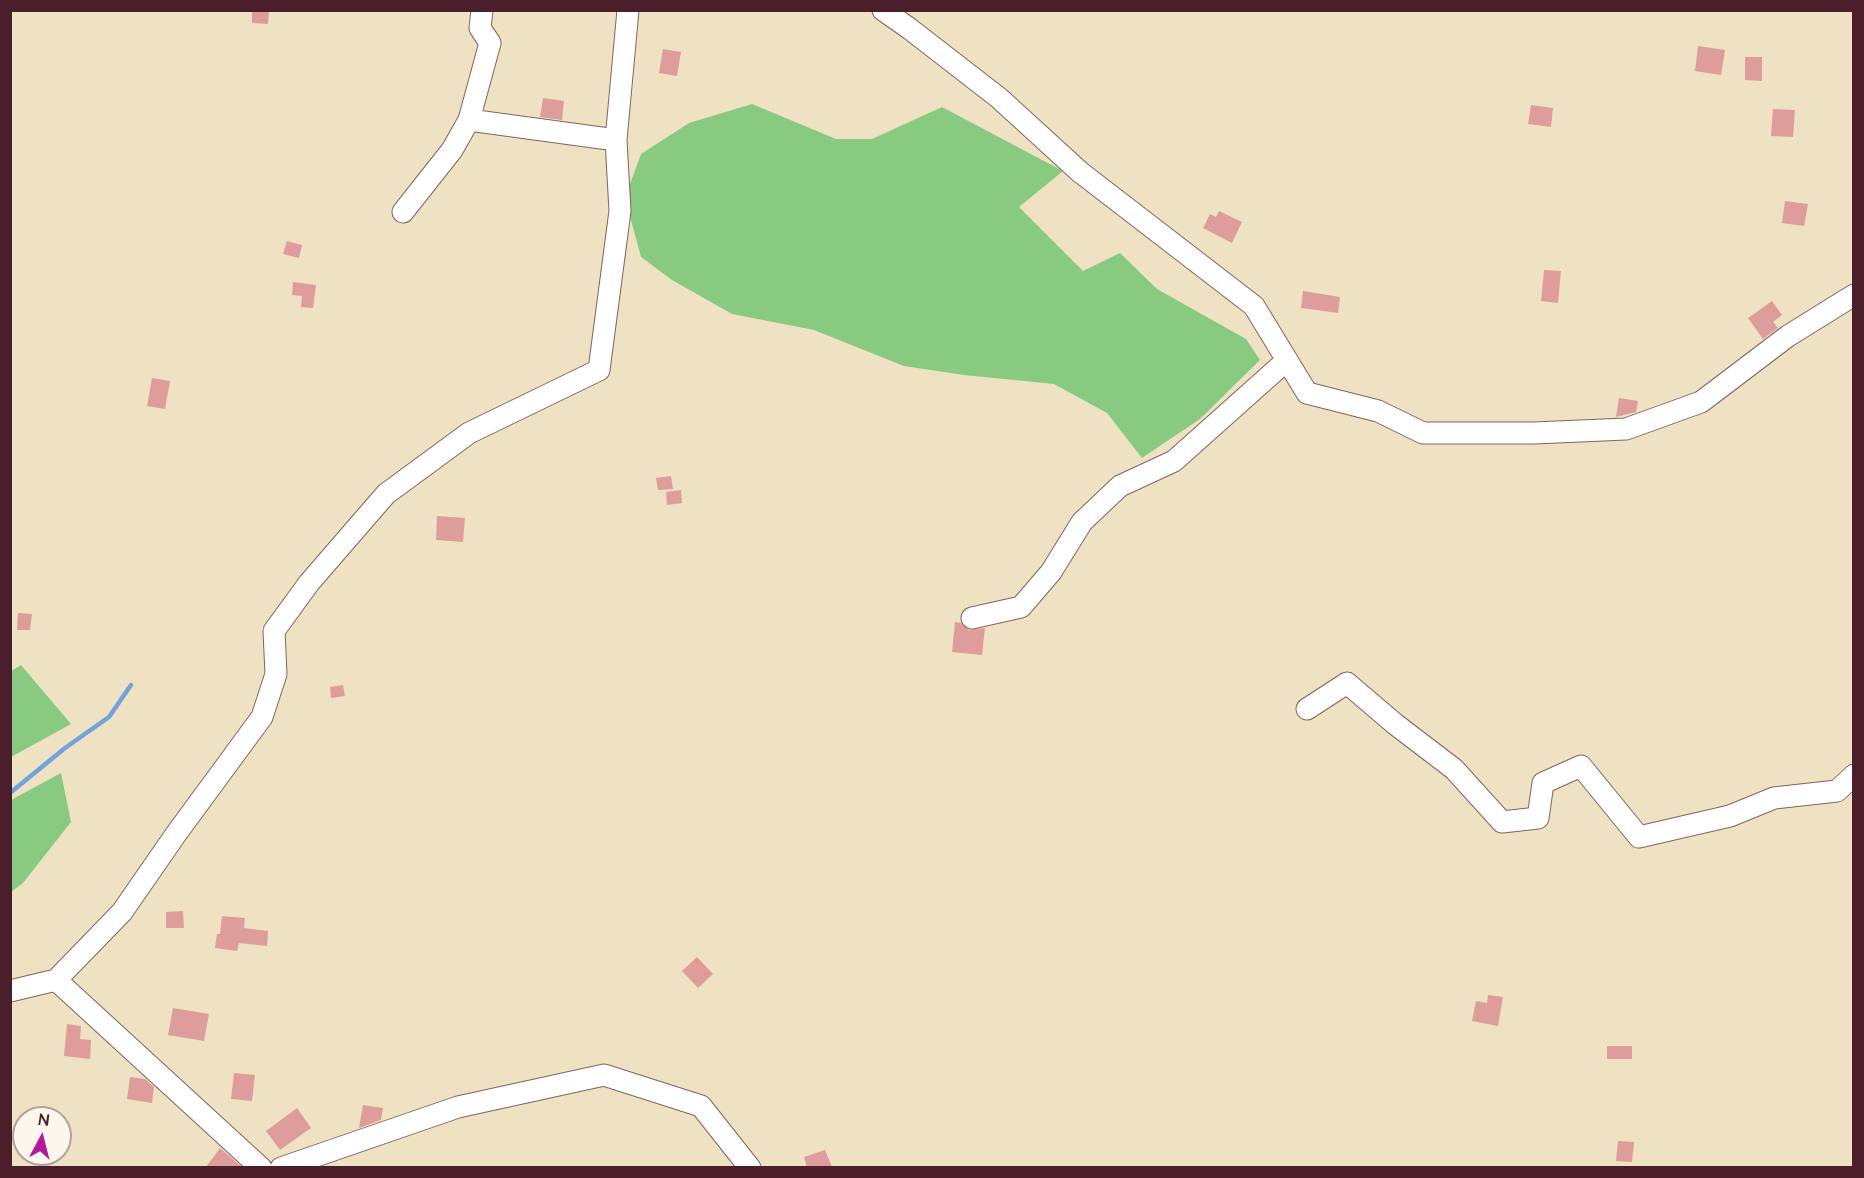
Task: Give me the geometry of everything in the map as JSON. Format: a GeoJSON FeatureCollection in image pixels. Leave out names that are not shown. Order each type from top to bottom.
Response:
{"type":"FeatureCollection","features":[{"type":"Feature","properties":{"kind":"street"},"geometry":{"type":"LineString","coordinates":[[403,212],[452,150],[469,120],[490,43],[480,28],[482,10]]}},
{"type":"Feature","properties":{"kind":"street"},"geometry":{"type":"LineString","coordinates":[[10,992],[56,980],[122,912],[262,717],[276,674],[274,631],[309,583],[386,494],[469,433],[599,370],[620,211],[616,140],[628,10]]}},
{"type":"Feature","properties":{"kind":"street"},"geometry":{"type":"LineString","coordinates":[[883,10],[999,98],[1080,172],[1254,306],[1307,393],[1378,411],[1423,433],[1534,433],[1626,429],[1701,402],[1788,336],[1854,295]]}},
{"type":"Feature","properties":{"kind":"street"},"geometry":{"type":"LineString","coordinates":[[469,120],[616,140]]}},
{"type":"Feature","properties":{"kind":"street"},"geometry":{"type":"LineString","coordinates":[[972,618],[1021,607],[1051,572],[1082,522],[1120,486],[1174,461],[1286,361]]}},
{"type":"Feature","properties":{"kind":"street"},"geometry":{"type":"LineString","coordinates":[[1307,709],[1347,682],[1395,724],[1454,769],[1502,822],[1538,818],[1543,783],[1581,766],[1639,837],[1730,816],[1774,798],[1837,791],[1854,774]]}},
{"type":"Feature","properties":{"kind":"street"},"geometry":{"type":"LineString","coordinates":[[56,980],[261,1167]]}},
{"type":"Feature","properties":{"kind":"street"},"geometry":{"type":"LineString","coordinates":[[281,1167],[458,1107],[604,1075],[701,1106],[750,1167]]}},
{"type":"Feature","properties":{"kind":"green space"},"geometry":{"type":"Polygon","coordinates":[[[752,104],[836,139],[872,139],[942,107],[1063,171],[1019,207],[1083,271],[1120,253],[1157,289],[1246,339],[1260,360],[1200,419],[1142,458],[1107,413],[1054,384],[904,366],[814,330],[732,314],[672,280],[641,257],[625,198],[641,154],[689,123],[752,104]]]}},
{"type":"Feature","properties":{"kind":"green space"},"geometry":{"type":"Polygon","coordinates":[[[21,665],[71,724],[11,757],[11,671],[21,665]]]}},
{"type":"Feature","properties":{"kind":"green space"},"geometry":{"type":"Polygon","coordinates":[[[61,773],[71,822],[23,883],[11,892],[11,800],[61,773]]]}},
{"type":"Feature","properties":{"kind":"building"},"geometry":{"type":"Polygon","coordinates":[[[252,10],[269,10],[268,24],[252,23],[252,10]]]}},
{"type":"Feature","properties":{"kind":"building"},"geometry":{"type":"Polygon","coordinates":[[[1698,46],[1725,50],[1721,75],[1695,71],[1698,46]]]}},
{"type":"Feature","properties":{"kind":"building"},"geometry":{"type":"Polygon","coordinates":[[[663,49],[681,52],[677,76],[659,73],[663,49]]]}},
{"type":"Feature","properties":{"kind":"building"},"geometry":{"type":"Polygon","coordinates":[[[1745,57],[1762,57],[1762,81],[1745,80],[1745,57]]]}},
{"type":"Feature","properties":{"kind":"building"},"geometry":{"type":"Polygon","coordinates":[[[543,98],[564,101],[562,120],[540,117],[543,98]]]}},
{"type":"Feature","properties":{"kind":"building"},"geometry":{"type":"Polygon","coordinates":[[[1531,105],[1553,108],[1551,127],[1528,124],[1531,105]]]}},
{"type":"Feature","properties":{"kind":"building"},"geometry":{"type":"Polygon","coordinates":[[[1773,109],[1795,110],[1793,137],[1771,136],[1773,109]]]}},
{"type":"Feature","properties":{"kind":"building"},"geometry":{"type":"Polygon","coordinates":[[[1785,201],[1808,204],[1804,226],[1782,223],[1785,201]]]}},
{"type":"Feature","properties":{"kind":"building"},"geometry":{"type":"Polygon","coordinates":[[[1219,211],[1242,222],[1232,243],[1203,228],[1210,214],[1216,217],[1219,211]]]}},
{"type":"Feature","properties":{"kind":"building"},"geometry":{"type":"Polygon","coordinates":[[[287,241],[302,245],[299,258],[283,254],[287,241]]]}},
{"type":"Feature","properties":{"kind":"building"},"geometry":{"type":"Polygon","coordinates":[[[1544,270],[1561,271],[1558,303],[1541,301],[1544,270]]]}},
{"type":"Feature","properties":{"kind":"building"},"geometry":{"type":"Polygon","coordinates":[[[293,282],[316,285],[313,308],[301,307],[302,296],[292,295],[293,282]]]}},
{"type":"Feature","properties":{"kind":"building"},"geometry":{"type":"Polygon","coordinates":[[[1303,291],[1340,297],[1338,313],[1301,308],[1303,291]]]}},
{"type":"Feature","properties":{"kind":"building"},"geometry":{"type":"Polygon","coordinates":[[[1772,301],[1782,315],[1773,322],[1778,328],[1763,339],[1748,318],[1772,301]]]}},
{"type":"Feature","properties":{"kind":"building"},"geometry":{"type":"Polygon","coordinates":[[[152,378],[170,381],[165,409],[147,406],[152,378]]]}},
{"type":"Feature","properties":{"kind":"building"},"geometry":{"type":"Polygon","coordinates":[[[1619,398],[1638,401],[1636,412],[1616,417],[1619,398]]]}},
{"type":"Feature","properties":{"kind":"building"},"geometry":{"type":"Polygon","coordinates":[[[671,476],[673,489],[658,490],[656,478],[671,476]]]}},
{"type":"Feature","properties":{"kind":"building"},"geometry":{"type":"Polygon","coordinates":[[[681,490],[682,503],[667,505],[666,492],[681,490]]]}},
{"type":"Feature","properties":{"kind":"building"},"geometry":{"type":"Polygon","coordinates":[[[437,516],[465,518],[463,542],[436,540],[437,516]]]}},
{"type":"Feature","properties":{"kind":"building"},"geometry":{"type":"Polygon","coordinates":[[[18,613],[32,614],[30,630],[17,630],[18,613]]]}},
{"type":"Feature","properties":{"kind":"building"},"geometry":{"type":"Polygon","coordinates":[[[955,622],[961,623],[969,630],[985,628],[982,655],[952,652],[955,622]]]}},
{"type":"Feature","properties":{"kind":"building"},"geometry":{"type":"Polygon","coordinates":[[[343,685],[345,696],[331,698],[330,687],[343,685]]]}},
{"type":"Feature","properties":{"kind":"building"},"geometry":{"type":"Polygon","coordinates":[[[183,911],[184,928],[166,928],[166,912],[183,911]]]}},
{"type":"Feature","properties":{"kind":"building"},"geometry":{"type":"Polygon","coordinates":[[[222,916],[245,918],[244,928],[268,931],[267,946],[239,943],[237,951],[215,948],[217,934],[220,934],[222,916]]]}},
{"type":"Feature","properties":{"kind":"building"},"geometry":{"type":"Polygon","coordinates":[[[697,957],[713,974],[698,988],[682,971],[697,957]]]}},
{"type":"Feature","properties":{"kind":"building"},"geometry":{"type":"Polygon","coordinates":[[[1488,995],[1503,997],[1498,1026],[1472,1021],[1476,1001],[1487,1003],[1488,995]]]}},
{"type":"Feature","properties":{"kind":"building"},"geometry":{"type":"Polygon","coordinates":[[[173,1008],[209,1014],[204,1041],[168,1035],[173,1008]]]}},
{"type":"Feature","properties":{"kind":"building"},"geometry":{"type":"Polygon","coordinates":[[[67,1024],[81,1026],[80,1039],[91,1040],[90,1059],[64,1056],[67,1024]]]}},
{"type":"Feature","properties":{"kind":"building"},"geometry":{"type":"Polygon","coordinates":[[[1607,1046],[1632,1046],[1632,1059],[1607,1059],[1607,1046]]]}},
{"type":"Feature","properties":{"kind":"building"},"geometry":{"type":"Polygon","coordinates":[[[234,1073],[255,1075],[252,1101],[231,1099],[234,1073]]]}},
{"type":"Feature","properties":{"kind":"building"},"geometry":{"type":"Polygon","coordinates":[[[130,1077],[145,1079],[154,1087],[152,1103],[127,1099],[130,1077]]]}},
{"type":"Feature","properties":{"kind":"building"},"geometry":{"type":"Polygon","coordinates":[[[363,1105],[383,1108],[381,1120],[359,1128],[363,1105]]]}},
{"type":"Feature","properties":{"kind":"building"},"geometry":{"type":"Polygon","coordinates":[[[297,1108],[311,1128],[280,1150],[266,1131],[297,1108]]]}},
{"type":"Feature","properties":{"kind":"building"},"geometry":{"type":"Polygon","coordinates":[[[1618,1141],[1634,1142],[1632,1162],[1616,1161],[1618,1141]]]}},
{"type":"Feature","properties":{"kind":"building"},"geometry":{"type":"Polygon","coordinates":[[[220,1148],[242,1167],[206,1167],[220,1148]]]}},
{"type":"Feature","properties":{"kind":"building"},"geometry":{"type":"Polygon","coordinates":[[[825,1150],[832,1167],[807,1167],[804,1157],[825,1150]]]}},
{"type":"Feature","properties":{"kind":"waterway"},"geometry":{"type":"LineString","coordinates":[[10,793],[65,748],[109,717],[131,685]]}}]}
